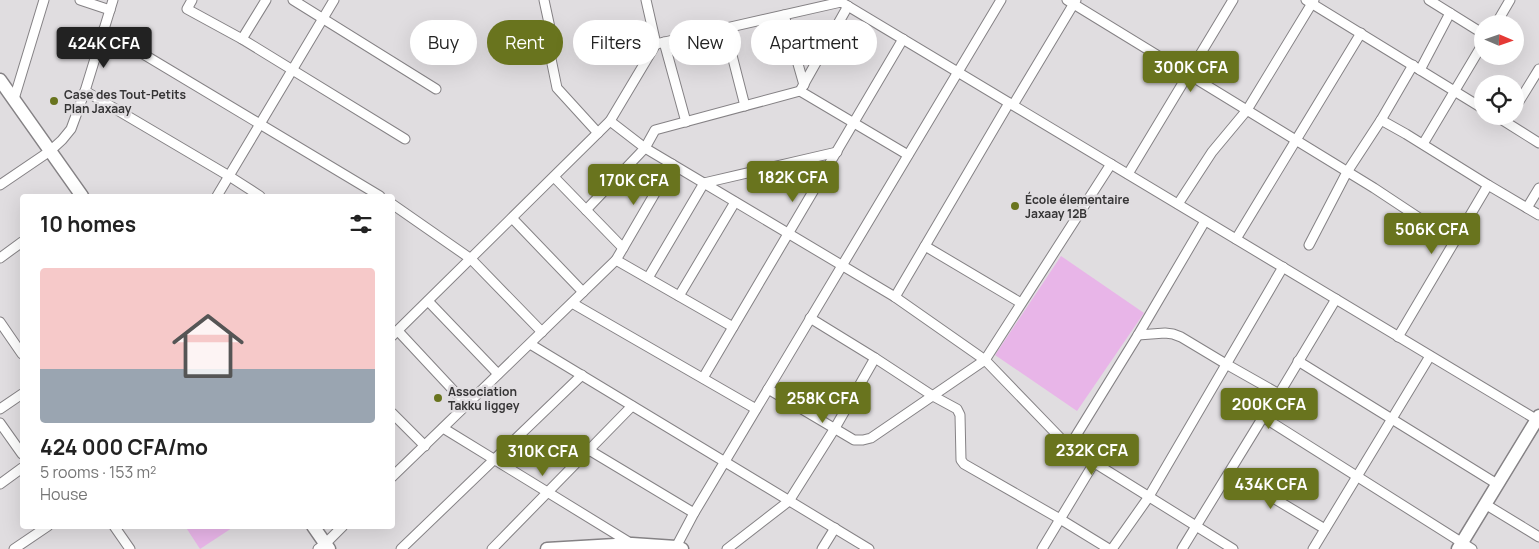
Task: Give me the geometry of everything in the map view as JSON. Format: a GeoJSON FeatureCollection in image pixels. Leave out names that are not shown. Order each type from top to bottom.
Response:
{"type":"FeatureCollection","features":[{"type":"Feature","properties":{"kind":"street"},"geometry":{"type":"LineString","coordinates":[[14,99],[44,0]]}},
{"type":"Feature","properties":{"kind":"street"},"geometry":{"type":"LineString","coordinates":[[80,0],[110,10]]}},
{"type":"Feature","properties":{"kind":"street"},"geometry":{"type":"LineString","coordinates":[[0,185],[50,151],[72,129],[113,0]]}},
{"type":"Feature","properties":{"kind":"street"},"geometry":{"type":"LineString","coordinates":[[192,0],[187,9],[242,39],[405,139]]}},
{"type":"Feature","properties":{"kind":"street"},"geometry":{"type":"LineString","coordinates":[[242,39],[266,0]]}},
{"type":"Feature","properties":{"kind":"street"},"geometry":{"type":"LineString","coordinates":[[293,0],[436,89]]}},
{"type":"Feature","properties":{"kind":"street"},"geometry":{"type":"LineString","coordinates":[[218,194],[334,0]]}},
{"type":"Feature","properties":{"kind":"street"},"geometry":{"type":"LineString","coordinates":[[544,0],[552,37],[550,54],[557,88],[598,133]]}},
{"type":"Feature","properties":{"kind":"street"},"geometry":{"type":"LineString","coordinates":[[646,0],[686,122]]}},
{"type":"Feature","properties":{"kind":"street"},"geometry":{"type":"LineString","coordinates":[[547,549],[632,544],[679,548],[694,513],[1001,0]]}},
{"type":"Feature","properties":{"kind":"street"},"geometry":{"type":"LineString","coordinates":[[1128,174],[1233,0]]}},
{"type":"Feature","properties":{"kind":"street"},"geometry":{"type":"LineString","coordinates":[[1429,0],[1474,28]]}},
{"type":"Feature","properties":{"kind":"street"},"geometry":{"type":"LineString","coordinates":[[1501,15],[1510,0]]}},
{"type":"Feature","properties":{"kind":"street"},"geometry":{"type":"LineString","coordinates":[[895,297],[1072,1],[1347,172],[1454,241]]}},
{"type":"Feature","properties":{"kind":"street"},"geometry":{"type":"LineString","coordinates":[[1178,204],[1212,152],[1247,110],[1311,1],[1474,103]]}},
{"type":"Feature","properties":{"kind":"street"},"geometry":{"type":"LineString","coordinates":[[586,210],[645,148],[655,130],[745,106],[802,88],[843,3]]}},
{"type":"Feature","properties":{"kind":"street"},"geometry":{"type":"LineString","coordinates":[[741,24],[843,3],[1398,337],[1538,419],[1485,504],[1464,547],[1357,476],[1263,417]]}},
{"type":"Feature","properties":{"kind":"street"},"geometry":{"type":"LineString","coordinates":[[1310,245],[1347,172],[1450,13]]}},
{"type":"Feature","properties":{"kind":"street"},"geometry":{"type":"LineString","coordinates":[[784,15],[802,88],[854,123],[908,155]]}},
{"type":"Feature","properties":{"kind":"street"},"geometry":{"type":"LineString","coordinates":[[103,30],[377,194]]}},
{"type":"Feature","properties":{"kind":"street"},"geometry":{"type":"LineString","coordinates":[[1236,239],[1360,33]]}},
{"type":"Feature","properties":{"kind":"street"},"geometry":{"type":"LineString","coordinates":[[703,378],[903,39]]}},
{"type":"Feature","properties":{"kind":"street"},"geometry":{"type":"LineString","coordinates":[[467,405],[395,334],[610,121],[660,43],[669,41]]}},
{"type":"Feature","properties":{"kind":"street"},"geometry":{"type":"LineString","coordinates":[[1422,144],[1474,59]]}},
{"type":"Feature","properties":{"kind":"street"},"geometry":{"type":"LineString","coordinates":[[734,65],[745,106]]}},
{"type":"Feature","properties":{"kind":"street"},"geometry":{"type":"LineString","coordinates":[[1524,93],[1539,68]]}},
{"type":"Feature","properties":{"kind":"street"},"geometry":{"type":"LineString","coordinates":[[0,80],[81,194]]}},
{"type":"Feature","properties":{"kind":"street"},"geometry":{"type":"LineString","coordinates":[[85,91],[257,194]]}},
{"type":"Feature","properties":{"kind":"street"},"geometry":{"type":"LineString","coordinates":[[1381,120],[1539,215]]}},
{"type":"Feature","properties":{"kind":"street"},"geometry":{"type":"LineString","coordinates":[[610,121],[645,148],[895,297],[985,360],[1069,448],[1233,549]]}},
{"type":"Feature","properties":{"kind":"street"},"geometry":{"type":"LineString","coordinates":[[1516,125],[1539,143]]}},
{"type":"Feature","properties":{"kind":"street"},"geometry":{"type":"LineString","coordinates":[[648,278],[704,183],[837,152]]}},
{"type":"Feature","properties":{"kind":"street"},"geometry":{"type":"LineString","coordinates":[[395,474],[616,260],[672,164]]}},
{"type":"Feature","properties":{"kind":"street"},"geometry":{"type":"LineString","coordinates":[[768,389],[854,440],[871,438],[985,360],[1111,164]]}},
{"type":"Feature","properties":{"kind":"street"},"geometry":{"type":"LineString","coordinates":[[554,177],[623,248]]}},
{"type":"Feature","properties":{"kind":"street"},"geometry":{"type":"LineString","coordinates":[[1398,337],[1488,185]]}},
{"type":"Feature","properties":{"kind":"street"},"geometry":{"type":"LineString","coordinates":[[1527,208],[1539,188]]}},
{"type":"Feature","properties":{"kind":"street"},"geometry":{"type":"LineString","coordinates":[[679,296],[736,202]]}},
{"type":"Feature","properties":{"kind":"street"},"geometry":{"type":"LineString","coordinates":[[395,206],[471,258],[542,332]]}},
{"type":"Feature","properties":{"kind":"street"},"geometry":{"type":"LineString","coordinates":[[512,218],[583,292]]}},
{"type":"Feature","properties":{"kind":"street"},"geometry":{"type":"LineString","coordinates":[[1069,448],[1205,221]]}},
{"type":"Feature","properties":{"kind":"street"},"geometry":{"type":"LineString","coordinates":[[925,246],[1021,303]]}},
{"type":"Feature","properties":{"kind":"street"},"geometry":{"type":"LineString","coordinates":[[0,258],[20,247]]}},
{"type":"Feature","properties":{"kind":"street"},"geometry":{"type":"LineString","coordinates":[[616,260],[733,327]]}},
{"type":"Feature","properties":{"kind":"street"},"geometry":{"type":"LineString","coordinates":[[810,318],[933,396],[957,409],[960,415],[961,460],[964,464],[1110,549],[1148,498],[1283,267]]}},
{"type":"Feature","properties":{"kind":"street"},"geometry":{"type":"LineString","coordinates":[[1182,549],[1263,417],[1280,394],[1336,299]]}},
{"type":"Feature","properties":{"kind":"street"},"geometry":{"type":"LineString","coordinates":[[428,301],[498,374]]}},
{"type":"Feature","properties":{"kind":"street"},"geometry":{"type":"LineString","coordinates":[[572,303],[756,409]]}},
{"type":"Feature","properties":{"kind":"street"},"geometry":{"type":"LineString","coordinates":[[0,322],[20,351]]}},
{"type":"Feature","properties":{"kind":"street"},"geometry":{"type":"LineString","coordinates":[[1138,335],[1173,334],[1181,337],[1280,394]]}},
{"type":"Feature","properties":{"kind":"street"},"geometry":{"type":"LineString","coordinates":[[530,344],[869,549]]}},
{"type":"Feature","properties":{"kind":"street"},"geometry":{"type":"LineString","coordinates":[[1313,549],[1430,356]]}},
{"type":"Feature","properties":{"kind":"street"},"geometry":{"type":"LineString","coordinates":[[727,549],[789,501],[835,428],[875,358]]}},
{"type":"Feature","properties":{"kind":"street"},"geometry":{"type":"LineString","coordinates":[[1298,361],[1497,484]]}},
{"type":"Feature","properties":{"kind":"street"},"geometry":{"type":"LineString","coordinates":[[401,549],[582,375]]}},
{"type":"Feature","properties":{"kind":"street"},"geometry":{"type":"LineString","coordinates":[[0,409],[20,395]]}},
{"type":"Feature","properties":{"kind":"street"},"geometry":{"type":"LineString","coordinates":[[492,549],[632,406]]}},
{"type":"Feature","properties":{"kind":"street"},"geometry":{"type":"LineString","coordinates":[[395,416],[425,446]]}},
{"type":"Feature","properties":{"kind":"street"},"geometry":{"type":"LineString","coordinates":[[0,423],[20,451]]}},
{"type":"Feature","properties":{"kind":"street"},"geometry":{"type":"LineString","coordinates":[[443,428],[632,544]]}},
{"type":"Feature","properties":{"kind":"street"},"geometry":{"type":"LineString","coordinates":[[589,450],[694,513]]}},
{"type":"Feature","properties":{"kind":"street"},"geometry":{"type":"LineString","coordinates":[[1042,549],[1094,463]]}},
{"type":"Feature","properties":{"kind":"street"},"geometry":{"type":"LineString","coordinates":[[0,484],[20,469]]}},
{"type":"Feature","properties":{"kind":"street"},"geometry":{"type":"LineString","coordinates":[[1230,472],[1325,529]]}},
{"type":"Feature","properties":{"kind":"street"},"geometry":{"type":"LineString","coordinates":[[1485,504],[1539,537]]}},
{"type":"Feature","properties":{"kind":"street"},"geometry":{"type":"LineString","coordinates":[[822,549],[835,528]]}},
{"type":"Feature","properties":{"kind":"street"},"geometry":{"type":"LineString","coordinates":[[14,549],[44,529]]}},
{"type":"Feature","properties":{"kind":"street"},"geometry":{"type":"LineString","coordinates":[[116,529],[130,549]]}},
{"type":"Feature","properties":{"kind":"street"},"geometry":{"type":"LineString","coordinates":[[315,529],[324,547],[340,529]]}},
{"type":"Feature","properties":{"kind":"shaded area"},"geometry":{"type":"Polygon","coordinates":[[[1061,256],[1144,313],[1077,411],[995,355],[1061,256]]]}},
{"type":"Feature","properties":{"kind":"shaded area"},"geometry":{"type":"Polygon","coordinates":[[[187,529],[230,529],[200,549],[187,529]]]}},
{"type":"Feature","properties":{"kind":"place","name":"Case des Tout-Petits Plan Jaxaay"},"geometry":{"type":"Point","coordinates":[54,101]}},
{"type":"Feature","properties":{"kind":"place","name":"École élementaire Jaxaay 12B"},"geometry":{"type":"Point","coordinates":[1015,206]}},
{"type":"Feature","properties":{"kind":"place","name":"Association Takku liggey"},"geometry":{"type":"Point","coordinates":[438,398]}}]}
